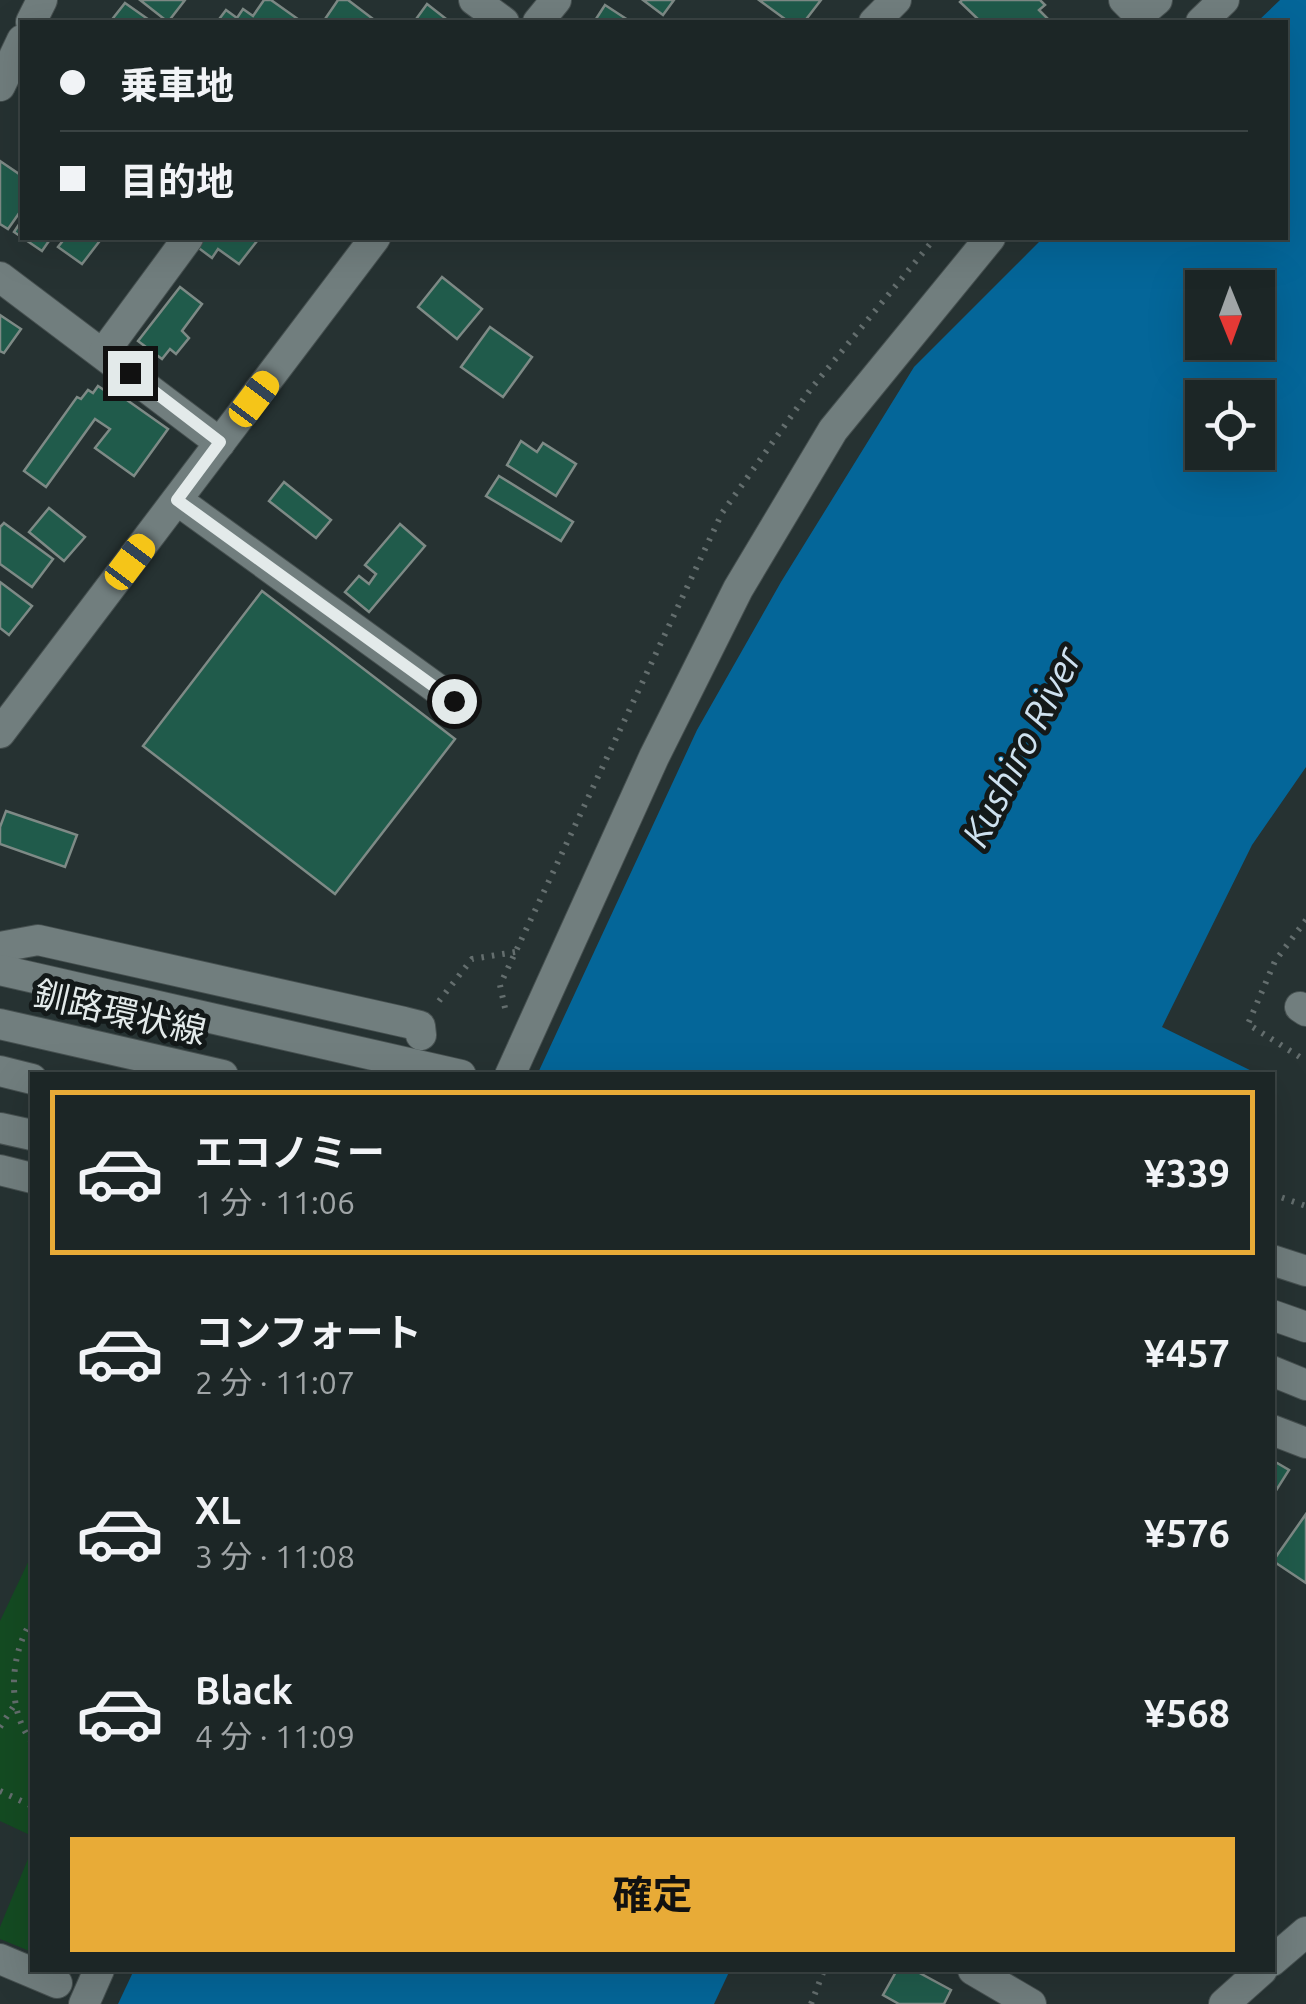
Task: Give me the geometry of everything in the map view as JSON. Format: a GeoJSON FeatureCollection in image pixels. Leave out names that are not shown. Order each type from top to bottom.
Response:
{"type":"FeatureCollection","features":[{"type":"Feature","properties":{"kind":"street"},"geometry":{"type":"LineString","coordinates":[[474,0],[501,20]]}},
{"type":"Feature","properties":{"kind":"street"},"geometry":{"type":"LineString","coordinates":[[540,20],[556,0]]}},
{"type":"Feature","properties":{"kind":"street"},"geometry":{"type":"LineString","coordinates":[[876,20],[896,0]]}},
{"type":"Feature","properties":{"kind":"street"},"geometry":{"type":"LineString","coordinates":[[1203,20],[1224,0]]}},
{"type":"Feature","properties":{"kind":"street"},"geometry":{"type":"LineString","coordinates":[[0,86],[20,44]]}},
{"type":"Feature","properties":{"kind":"street"},"geometry":{"type":"LineString","coordinates":[[104,352],[187,240]]}},
{"type":"Feature","properties":{"kind":"street"},"geometry":{"type":"LineString","coordinates":[[0,734],[372,240]]}},
{"type":"Feature","properties":{"kind":"street"},"geometry":{"type":"LineString","coordinates":[[511,1072],[654,757],[738,589],[833,430],[988,240]]}},
{"type":"Feature","properties":{"kind":"street"},"geometry":{"type":"LineString","coordinates":[[0,277],[220,442]]}},
{"type":"Feature","properties":{"kind":"street"},"geometry":{"type":"LineString","coordinates":[[177,500],[454,701]]}},
{"type":"Feature","properties":{"kind":"street"},"geometry":{"type":"LineString","coordinates":[[0,946],[38,940],[420,1030]]}},
{"type":"Feature","properties":{"kind":"street"},"geometry":{"type":"LineString","coordinates":[[0,970],[448,1072]]}},
{"type":"Feature","properties":{"kind":"street","name":"釧路環状線"},"geometry":{"type":"LineString","coordinates":[[0,1024],[211,1072]]}},
{"type":"Feature","properties":{"kind":"street"},"geometry":{"type":"LineString","coordinates":[[0,1071],[30,1078]]}},
{"type":"Feature","properties":{"kind":"street"},"geometry":{"type":"LineString","coordinates":[[0,1128],[30,1135]]}},
{"type":"Feature","properties":{"kind":"street"},"geometry":{"type":"LineString","coordinates":[[0,1170],[30,1178]]}},
{"type":"Feature","properties":{"kind":"street"},"geometry":{"type":"LineString","coordinates":[[1275,1261],[1306,1271]]}},
{"type":"Feature","properties":{"kind":"street"},"geometry":{"type":"LineString","coordinates":[[1275,1316],[1306,1327]]}},
{"type":"Feature","properties":{"kind":"street"},"geometry":{"type":"LineString","coordinates":[[1275,1372],[1306,1385]]}},
{"type":"Feature","properties":{"kind":"street"},"geometry":{"type":"LineString","coordinates":[[1275,1431],[1306,1443]]}},
{"type":"Feature","properties":{"kind":"street"},"geometry":{"type":"LineString","coordinates":[[1275,1958],[1306,1932]]}},
{"type":"Feature","properties":{"kind":"street"},"geometry":{"type":"LineString","coordinates":[[0,1958],[30,1969]]}},
{"type":"Feature","properties":{"kind":"street"},"geometry":{"type":"LineString","coordinates":[[84,2004],[98,1972]]}},
{"type":"Feature","properties":{"kind":"street"},"geometry":{"type":"LineString","coordinates":[[976,1972],[1030,2004]]}},
{"type":"Feature","properties":{"kind":"street"},"geometry":{"type":"LineString","coordinates":[[1224,2004],[1260,1972]]}},
{"type":"Feature","properties":{"kind":"path"},"geometry":{"type":"LineString","coordinates":[[420,1030],[472,959],[515,952]]}},
{"type":"Feature","properties":{"kind":"path"},"geometry":{"type":"LineString","coordinates":[[1275,1195],[1306,1206]]}},
{"type":"Feature","properties":{"kind":"path"},"geometry":{"type":"LineString","coordinates":[[30,1623],[15,1670],[15,1703],[30,1739]]}},
{"type":"Feature","properties":{"kind":"path"},"geometry":{"type":"LineString","coordinates":[[0,1728],[15,1703]]}},
{"type":"Feature","properties":{"kind":"path"},"geometry":{"type":"LineString","coordinates":[[0,1791],[30,1805]]}},
{"type":"Feature","properties":{"kind":"path"},"geometry":{"type":"LineString","coordinates":[[811,2004],[823,1972]]}},
{"type":"Feature","properties":{"kind":"green space"},"geometry":{"type":"Polygon","coordinates":[[[30,1558],[30,1835],[0,1821],[0,1621],[30,1558]]]}},
{"type":"Feature","properties":{"kind":"green space"},"geometry":{"type":"Polygon","coordinates":[[[30,1854],[30,1951],[0,1939],[0,1927],[30,1854]]]}},
{"type":"Feature","properties":{"kind":"water","name":"Kushiro River"},"geometry":{"type":"Polygon","coordinates":[[[1280,0],[1306,0],[1306,767],[1252,845],[1162,1027],[1254,1072],[538,1072],[697,730],[781,582],[914,367],[1041,240],[1288,240],[1288,20],[1259,20],[1280,0]]]}},
{"type":"Feature","properties":{"kind":"water"},"geometry":{"type":"Polygon","coordinates":[[[133,1972],[729,1972],[714,2004],[118,2004],[133,1972]]]}},
{"type":"Feature","properties":{"kind":"building"},"geometry":{"type":"Polygon","coordinates":[[[140,0],[185,0],[165,20],[140,0]]]}},
{"type":"Feature","properties":{"kind":"building"},"geometry":{"type":"Polygon","coordinates":[[[264,0],[271,0],[299,20],[218,20],[226,10],[237,18],[243,9],[253,16],[264,0]]]}},
{"type":"Feature","properties":{"kind":"building"},"geometry":{"type":"Polygon","coordinates":[[[338,0],[348,0],[374,20],[324,20],[338,0]]]}},
{"type":"Feature","properties":{"kind":"building"},"geometry":{"type":"Polygon","coordinates":[[[643,0],[674,0],[663,15],[643,0]]]}},
{"type":"Feature","properties":{"kind":"building"},"geometry":{"type":"Polygon","coordinates":[[[759,0],[821,0],[806,20],[786,20],[759,0]]]}},
{"type":"Feature","properties":{"kind":"building"},"geometry":{"type":"Polygon","coordinates":[[[1040,0],[1045,5],[1039,10],[1049,20],[979,20],[960,2],[1040,0]]]}},
{"type":"Feature","properties":{"kind":"building"},"geometry":{"type":"Polygon","coordinates":[[[125,3],[149,20],[112,20],[125,3]]]}},
{"type":"Feature","properties":{"kind":"building"},"geometry":{"type":"Polygon","coordinates":[[[427,4],[447,20],[415,20],[427,4]]]}},
{"type":"Feature","properties":{"kind":"building"},"geometry":{"type":"Polygon","coordinates":[[[605,5],[628,20],[595,20],[605,5]]]}},
{"type":"Feature","properties":{"kind":"building"},"geometry":{"type":"Polygon","coordinates":[[[0,161],[20,175],[20,212],[8,229],[0,224],[0,161]]]}},
{"type":"Feature","properties":{"kind":"building"},"geometry":{"type":"Polygon","coordinates":[[[26,240],[50,240],[42,251],[26,240]]]}},
{"type":"Feature","properties":{"kind":"building"},"geometry":{"type":"Polygon","coordinates":[[[63,240],[100,240],[82,264],[58,247],[63,240]]]}},
{"type":"Feature","properties":{"kind":"building"},"geometry":{"type":"Polygon","coordinates":[[[200,240],[257,241],[239,264],[218,249],[212,258],[196,246],[200,240]]]}},
{"type":"Feature","properties":{"kind":"building"},"geometry":{"type":"Polygon","coordinates":[[[442,277],[482,309],[457,339],[418,307],[442,277]]]}},
{"type":"Feature","properties":{"kind":"building"},"geometry":{"type":"Polygon","coordinates":[[[180,287],[202,304],[182,331],[189,338],[176,354],[170,349],[162,359],[138,341],[180,287]]]}},
{"type":"Feature","properties":{"kind":"building"},"geometry":{"type":"Polygon","coordinates":[[[0,315],[21,329],[4,353],[0,351],[0,315]]]}},
{"type":"Feature","properties":{"kind":"building"},"geometry":{"type":"Polygon","coordinates":[[[490,327],[532,357],[503,397],[461,367],[490,327]]]}},
{"type":"Feature","properties":{"kind":"building"},"geometry":{"type":"Polygon","coordinates":[[[98,386],[104,390],[107,386],[168,429],[134,476],[95,448],[110,429],[95,419],[46,487],[24,471],[77,397],[81,399],[88,390],[93,393],[98,386]]]}},
{"type":"Feature","properties":{"kind":"building"},"geometry":{"type":"Polygon","coordinates":[[[521,441],[537,452],[543,443],[576,464],[556,496],[507,465],[521,441]]]}},
{"type":"Feature","properties":{"kind":"building"},"geometry":{"type":"Polygon","coordinates":[[[499,476],[573,522],[561,541],[486,496],[499,476]]]}},
{"type":"Feature","properties":{"kind":"building"},"geometry":{"type":"Polygon","coordinates":[[[284,482],[331,520],[316,538],[269,501],[284,482]]]}},
{"type":"Feature","properties":{"kind":"building"},"geometry":{"type":"Polygon","coordinates":[[[49,508],[85,537],[64,561],[29,532],[49,508]]]}},
{"type":"Feature","properties":{"kind":"building"},"geometry":{"type":"Polygon","coordinates":[[[4,523],[53,559],[32,587],[0,564],[0,527],[4,523]]]}},
{"type":"Feature","properties":{"kind":"building"},"geometry":{"type":"Polygon","coordinates":[[[400,524],[425,546],[369,612],[345,592],[359,576],[369,584],[376,574],[365,565],[400,524]]]}},
{"type":"Feature","properties":{"kind":"building"},"geometry":{"type":"Polygon","coordinates":[[[0,582],[32,606],[9,635],[0,628],[0,582]]]}},
{"type":"Feature","properties":{"kind":"building"},"geometry":{"type":"Polygon","coordinates":[[[262,591],[455,739],[335,894],[143,746],[262,591]]]}},
{"type":"Feature","properties":{"kind":"building"},"geometry":{"type":"Polygon","coordinates":[[[6,811],[77,835],[65,867],[0,844],[0,827],[6,811]]]}},
{"type":"Feature","properties":{"kind":"building"},"geometry":{"type":"Polygon","coordinates":[[[1275,1462],[1289,1470],[1275,1492],[1275,1462]]]}},
{"type":"Feature","properties":{"kind":"building"},"geometry":{"type":"Polygon","coordinates":[[[1306,1514],[1306,1583],[1275,1562],[1306,1514]]]}},
{"type":"Feature","properties":{"kind":"building"},"geometry":{"type":"Polygon","coordinates":[[[896,1972],[918,1972],[951,1990],[944,2004],[899,2004],[883,1995],[896,1972]]]}},
{"type":"Feature","properties":{"kind":"route"},"geometry":{"type":"LineString","coordinates":[[130,373],[220,442],[177,500],[454,701]]}}]}
